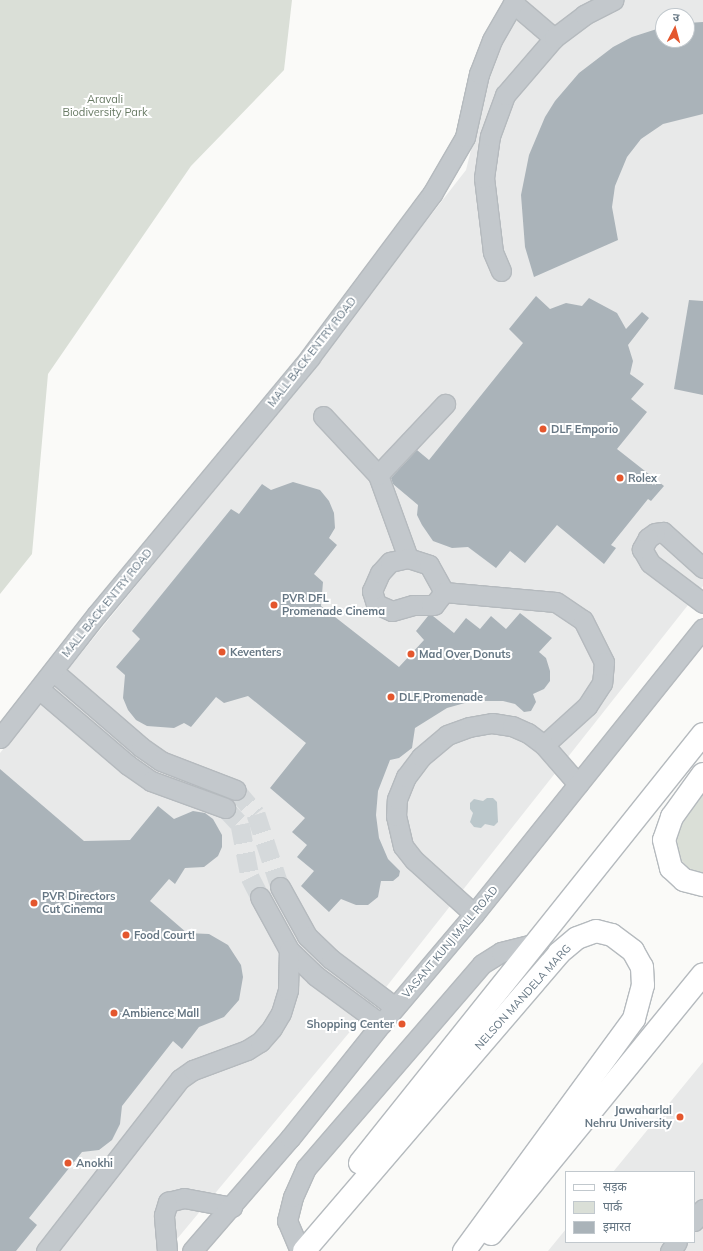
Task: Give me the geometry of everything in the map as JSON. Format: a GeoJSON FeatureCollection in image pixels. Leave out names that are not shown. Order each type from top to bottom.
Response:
{"type":"FeatureCollection","features":[{"type":"Feature","properties":{"kind":"main road","name":"NELSON MANDELA MARG"},"geometry":{"type":"LineString","coordinates":[[303,1251],[344,1182],[703,734]]}},
{"type":"Feature","properties":{"kind":"main road"},"geometry":{"type":"LineString","coordinates":[[703,774],[672,817],[664,840],[671,868],[684,880],[703,885]]}},
{"type":"Feature","properties":{"kind":"main road","name":"NELSON MANDELA MARG"},"geometry":{"type":"LineString","coordinates":[[303,1251],[559,953],[577,938],[596,932],[612,935],[634,950],[642,967],[643,985],[634,1019],[464,1251]]}},
{"type":"Feature","properties":{"kind":"main road"},"geometry":{"type":"LineString","coordinates":[[476,1251],[515,1208],[703,974]]}},
{"type":"Feature","properties":{"kind":"lane"},"geometry":{"type":"LineString","coordinates":[[500,271],[493,252],[484,178],[488,145],[508,90],[554,38],[584,15],[613,0]]}},
{"type":"Feature","properties":{"kind":"lane"},"geometry":{"type":"LineString","coordinates":[[514,1],[554,38]]}},
{"type":"Feature","properties":{"kind":"lane","name":"MALL BACK ENTRY ROAD"},"geometry":{"type":"LineString","coordinates":[[0,738],[310,357],[432,194],[465,137],[479,74],[492,40],[514,1]]}},
{"type":"Feature","properties":{"kind":"lane"},"geometry":{"type":"LineString","coordinates":[[378,475],[445,404]]}},
{"type":"Feature","properties":{"kind":"lane"},"geometry":{"type":"LineString","coordinates":[[323,416],[378,475],[408,558]]}},
{"type":"Feature","properties":{"kind":"lane"},"geometry":{"type":"LineString","coordinates":[[703,568],[663,532],[655,533],[648,538],[642,549],[650,563],[703,603]]}},
{"type":"Feature","properties":{"kind":"lane"},"geometry":{"type":"LineString","coordinates":[[408,558],[430,565],[444,592],[434,605],[413,606],[392,611],[376,604],[372,592],[380,573],[390,562],[408,558]]}},
{"type":"Feature","properties":{"kind":"lane"},"geometry":{"type":"LineString","coordinates":[[444,592],[556,602],[583,620],[604,662],[602,684],[587,706],[544,745]]}},
{"type":"Feature","properties":{"kind":"lane","name":"VASANT KUNJ MALL ROAD"},"geometry":{"type":"LineString","coordinates":[[192,1251],[232,1207],[395,1007],[474,914],[703,628]]}},
{"type":"Feature","properties":{"kind":"lane"},"geometry":{"type":"LineString","coordinates":[[53,671],[141,747],[161,760],[236,790]]}},
{"type":"Feature","properties":{"kind":"lane"},"geometry":{"type":"LineString","coordinates":[[39,689],[128,765],[151,781],[225,808]]}},
{"type":"Feature","properties":{"kind":"lane"},"geometry":{"type":"LineString","coordinates":[[474,914],[414,860],[403,846],[396,816],[397,799],[406,777],[421,757],[447,735],[469,727],[492,723],[512,726],[528,733],[544,745],[578,784]]}},
{"type":"Feature","properties":{"kind":"lane"},"geometry":{"type":"LineString","coordinates":[[280,887],[307,936],[331,959],[395,1007]]}},
{"type":"Feature","properties":{"kind":"lane"},"geometry":{"type":"LineString","coordinates":[[260,897],[289,950],[316,976],[381,1024]]}},
{"type":"Feature","properties":{"kind":"lane"},"geometry":{"type":"LineString","coordinates":[[300,1251],[286,1221],[293,1197],[306,1168],[482,964],[501,952],[534,944]]}},
{"type":"Feature","properties":{"kind":"lane"},"geometry":{"type":"LineString","coordinates":[[46,1251],[180,1079],[193,1070],[247,1050],[260,1042],[272,1028],[281,1013],[288,990],[289,950]]}},
{"type":"Feature","properties":{"kind":"lane"},"geometry":{"type":"LineString","coordinates":[[167,1251],[164,1215],[168,1202],[184,1198],[232,1207]]}},
{"type":"Feature","properties":{"kind":"lane"},"geometry":{"type":"LineString","coordinates":[[695,1220],[703,1209]]}},
{"type":"Feature","properties":{"kind":"lane"},"geometry":{"type":"LineString","coordinates":[[670,1251],[676,1243]]}},
{"type":"Feature","properties":{"kind":"shaded area"},"geometry":{"type":"Polygon","coordinates":[[[527,0],[703,0],[703,586],[368,1010],[167,1251],[0,1251],[0,753],[279,410],[466,170],[495,53],[510,20],[527,0]]]}},
{"type":"Feature","properties":{"kind":"shaded area"},"geometry":{"type":"Polygon","coordinates":[[[487,798],[493,798],[497,802],[498,822],[494,826],[485,824],[481,828],[474,827],[470,822],[473,813],[470,809],[470,803],[474,799],[483,801],[487,798]]]}},
{"type":"Feature","properties":{"kind":"shaded area","name":"Jawaharlal Nehru University"},"geometry":{"type":"Polygon","coordinates":[[[703,1062],[703,1251],[548,1251],[565,1230],[565,1243],[695,1243],[695,1171],[614,1171],[703,1062]]]}},
{"type":"Feature","properties":{"kind":"green space","name":"Aravali Biodiversity Park"},"geometry":{"type":"Polygon","coordinates":[[[0,0],[292,0],[284,70],[191,166],[48,374],[32,554],[0,594],[0,0]]]}},
{"type":"Feature","properties":{"kind":"green space"},"geometry":{"type":"Polygon","coordinates":[[[703,794],[703,874],[691,871],[680,859],[676,841],[678,827],[703,794]]]}},
{"type":"Feature","properties":{"kind":"building"},"geometry":{"type":"Polygon","coordinates":[[[695,22],[703,22],[703,114],[663,124],[641,139],[627,157],[615,186],[612,207],[618,240],[534,277],[525,247],[521,195],[529,155],[545,117],[555,101],[579,73],[613,47],[632,37],[655,30],[655,48],[695,48],[695,22]]]}},
{"type":"Feature","properties":{"kind":"building","name":"DLF Emporio"},"geometry":{"type":"Polygon","coordinates":[[[536,296],[550,309],[566,303],[582,306],[589,298],[617,313],[626,329],[642,312],[649,318],[628,345],[633,361],[630,374],[644,384],[631,399],[647,412],[617,449],[664,486],[651,501],[648,499],[611,545],[616,548],[604,564],[557,525],[525,563],[510,551],[496,568],[468,547],[452,548],[433,541],[417,515],[418,505],[393,484],[391,478],[417,450],[429,460],[523,343],[509,329],[536,296]]]}},
{"type":"Feature","properties":{"kind":"building"},"geometry":{"type":"Polygon","coordinates":[[[689,300],[703,301],[703,395],[674,389],[689,300]]]}},
{"type":"Feature","properties":{"kind":"building","name":"DLF Promenade"},"geometry":{"type":"Polygon","coordinates":[[[293,482],[320,490],[329,501],[334,513],[335,528],[329,538],[337,545],[314,574],[323,582],[321,606],[399,667],[424,640],[416,631],[428,616],[433,616],[454,633],[466,618],[480,629],[491,616],[506,629],[520,613],[552,638],[539,652],[546,658],[550,671],[550,681],[544,689],[533,694],[536,702],[531,711],[524,712],[515,704],[503,701],[472,701],[447,708],[415,728],[412,748],[399,758],[390,760],[378,791],[376,815],[379,838],[388,859],[400,871],[399,876],[393,881],[381,881],[378,897],[368,905],[356,905],[341,899],[329,912],[301,886],[314,871],[297,857],[307,845],[292,832],[305,818],[270,788],[306,743],[248,696],[224,703],[216,697],[191,727],[184,723],[174,728],[147,726],[136,720],[128,710],[123,698],[125,675],[116,667],[140,639],[132,631],[231,509],[239,514],[262,484],[271,490],[293,482]]]}},
{"type":"Feature","properties":{"kind":"building","name":"Ambience Mall"},"geometry":{"type":"Polygon","coordinates":[[[0,769],[84,841],[130,840],[158,806],[174,819],[193,811],[205,813],[213,819],[222,835],[222,847],[218,856],[204,867],[185,868],[175,884],[169,879],[150,901],[187,933],[209,934],[228,945],[241,965],[243,977],[239,1000],[224,1017],[199,1027],[182,1049],[173,1041],[122,1106],[120,1124],[112,1140],[99,1150],[82,1152],[29,1218],[37,1225],[16,1251],[0,1251],[0,769]]]}},
{"type":"Feature","properties":{"kind":"tunnel"},"geometry":{"type":"LineString","coordinates":[[236,790],[256,814],[280,887]]}},
{"type":"Feature","properties":{"kind":"tunnel"},"geometry":{"type":"LineString","coordinates":[[225,808],[240,824],[250,877],[260,897]]}},
{"type":"Feature","properties":{"kind":"place","name":"DLF Emporio"},"geometry":{"type":"Point","coordinates":[543,429]}},
{"type":"Feature","properties":{"kind":"place","name":"Rolex"},"geometry":{"type":"Point","coordinates":[620,478]}},
{"type":"Feature","properties":{"kind":"place","name":"PVR DFL Promenade Cinema"},"geometry":{"type":"Point","coordinates":[274,605]}},
{"type":"Feature","properties":{"kind":"place","name":"Keventers"},"geometry":{"type":"Point","coordinates":[222,652]}},
{"type":"Feature","properties":{"kind":"place","name":"Mad Over Donuts"},"geometry":{"type":"Point","coordinates":[411,654]}},
{"type":"Feature","properties":{"kind":"place","name":"DLF Promenade"},"geometry":{"type":"Point","coordinates":[391,697]}},
{"type":"Feature","properties":{"kind":"place","name":"PVR Directors Cut Cinema"},"geometry":{"type":"Point","coordinates":[34,903]}},
{"type":"Feature","properties":{"kind":"place","name":"Food Court!"},"geometry":{"type":"Point","coordinates":[126,935]}},
{"type":"Feature","properties":{"kind":"place","name":"Ambience Mall"},"geometry":{"type":"Point","coordinates":[114,1013]}},
{"type":"Feature","properties":{"kind":"place","name":"Shopping Center"},"geometry":{"type":"Point","coordinates":[402,1024]}},
{"type":"Feature","properties":{"kind":"place","name":"Jawaharlal Nehru University"},"geometry":{"type":"Point","coordinates":[680,1117]}},
{"type":"Feature","properties":{"kind":"place","name":"Anokhi"},"geometry":{"type":"Point","coordinates":[68,1163]}}]}
